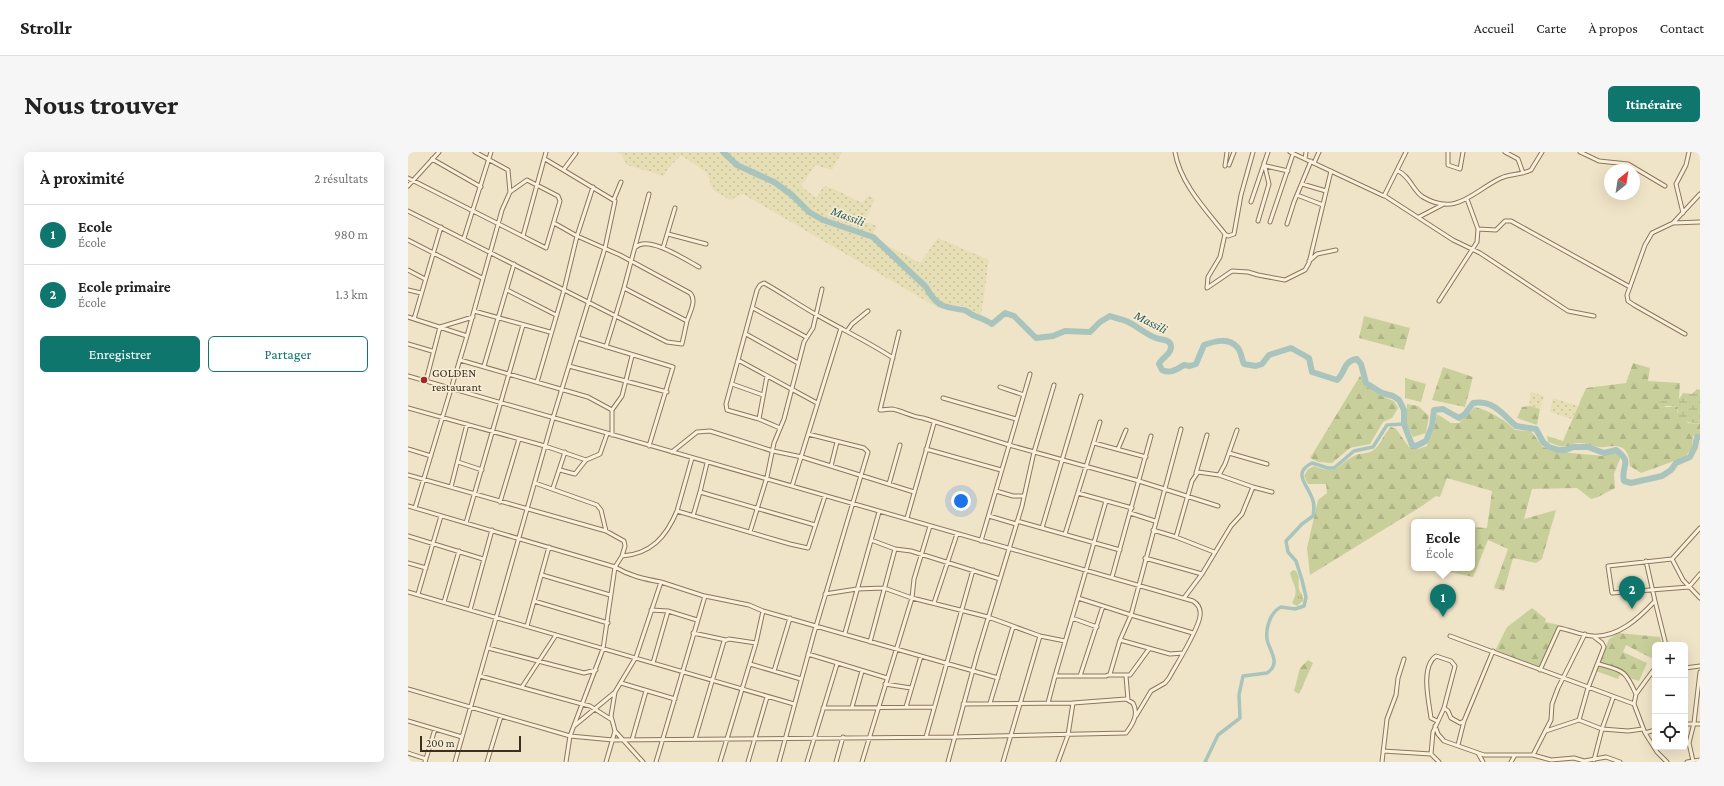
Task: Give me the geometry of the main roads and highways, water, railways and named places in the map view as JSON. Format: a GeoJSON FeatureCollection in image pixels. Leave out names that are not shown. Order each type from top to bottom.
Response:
{"type":"FeatureCollection","features":[{"type":"Feature","properties":{"kind":"waterway","name":"Massili"},"geometry":{"type":"LineString","coordinates":[[723,152],[737,165],[774,182],[792,195],[809,212],[823,220],[873,237],[926,287],[934,299],[941,305],[965,311],[992,324],[1005,313],[1014,316],[1036,338],[1053,336],[1065,331],[1090,332],[1100,322],[1110,316],[1126,321],[1158,339],[1169,342],[1171,344],[1171,350],[1159,364],[1162,370],[1168,372],[1184,365],[1190,366],[1196,364],[1204,345],[1222,341],[1230,342],[1238,348],[1244,364],[1256,366],[1262,364],[1269,355],[1291,348],[1309,358],[1312,372],[1337,380],[1347,364],[1357,359],[1361,364],[1366,383],[1382,393],[1393,396],[1399,400],[1404,410],[1404,424],[1412,445],[1416,446],[1426,441],[1432,426],[1434,410],[1443,409],[1459,418],[1465,414],[1473,403],[1487,404],[1497,409],[1516,426],[1536,429],[1543,442],[1549,447],[1559,450],[1566,450],[1573,447],[1588,447],[1604,453],[1616,450],[1624,458],[1624,481],[1631,483],[1662,476],[1671,470],[1676,463],[1690,457],[1695,447],[1697,437],[1700,437]]}},
{"type":"Feature","properties":{"kind":"waterway"},"geometry":{"type":"LineString","coordinates":[[1205,762],[1218,735],[1240,718],[1239,695],[1243,676],[1267,673],[1273,666],[1274,659],[1267,638],[1267,628],[1271,617],[1277,609],[1281,607],[1295,609],[1304,606],[1306,597],[1302,580],[1296,561],[1288,552],[1286,541],[1302,524],[1313,516],[1314,502],[1303,479],[1303,471],[1312,463],[1328,468],[1334,468],[1354,451],[1373,447],[1387,425],[1404,424]]}},
{"type":"Feature","properties":{"kind":"place","name":"GOLDEN restaurant"},"geometry":{"type":"Point","coordinates":[424,380]}},
{"type":"Feature","properties":{"kind":"place","name":"Ecole primaire"},"geometry":{"type":"Point","coordinates":[1632,609]}},
{"type":"Feature","properties":{"kind":"place","name":"Ecole"},"geometry":{"type":"Point","coordinates":[1443,617]}}]}
